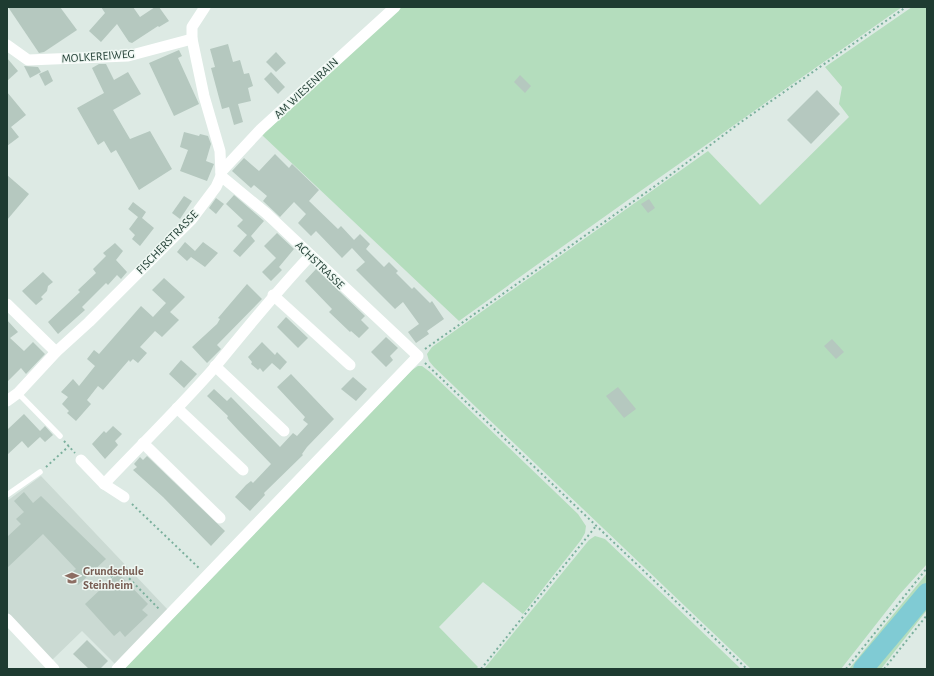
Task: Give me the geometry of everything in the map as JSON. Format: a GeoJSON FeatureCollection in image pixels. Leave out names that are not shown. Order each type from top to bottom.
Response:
{"type":"FeatureCollection","features":[{"type":"Feature","properties":{"kind":"street"},"geometry":{"type":"LineString","coordinates":[[206,7],[192,27],[192,39],[204,96],[220,151],[221,174]]}},
{"type":"Feature","properties":{"kind":"street","name":"AM WIESENRAIN"},"geometry":{"type":"LineString","coordinates":[[221,174],[261,129],[395,7]]}},
{"type":"Feature","properties":{"kind":"street","name":"MOLKEREIWEG"},"geometry":{"type":"LineString","coordinates":[[7,45],[28,60],[128,56],[192,39]]}},
{"type":"Feature","properties":{"kind":"street","name":"ACHSTRASSE"},"geometry":{"type":"LineString","coordinates":[[221,174],[266,213],[418,356]]}},
{"type":"Feature","properties":{"kind":"street","name":"FISCHERSTRASSE"},"geometry":{"type":"LineString","coordinates":[[7,401],[18,392],[56,352],[89,322],[192,219],[216,187],[221,174]]}},
{"type":"Feature","properties":{"kind":"street"},"geometry":{"type":"LineString","coordinates":[[104,484],[215,366],[273,295],[310,256]]}},
{"type":"Feature","properties":{"kind":"street"},"geometry":{"type":"LineString","coordinates":[[273,295],[350,365]]}},
{"type":"Feature","properties":{"kind":"street"},"geometry":{"type":"LineString","coordinates":[[7,304],[56,352]]}},
{"type":"Feature","properties":{"kind":"street"},"geometry":{"type":"LineString","coordinates":[[117,669],[418,356]]}},
{"type":"Feature","properties":{"kind":"street"},"geometry":{"type":"LineString","coordinates":[[215,366],[284,431]]}},
{"type":"Feature","properties":{"kind":"street"},"geometry":{"type":"LineString","coordinates":[[177,408],[243,470]]}},
{"type":"Feature","properties":{"kind":"street"},"geometry":{"type":"LineString","coordinates":[[143,443],[220,518]]}},
{"type":"Feature","properties":{"kind":"street"},"geometry":{"type":"LineString","coordinates":[[81,460],[104,484],[124,497]]}},
{"type":"Feature","properties":{"kind":"street"},"geometry":{"type":"LineString","coordinates":[[7,620],[54,669]]}},
{"type":"Feature","properties":{"kind":"lane"},"geometry":{"type":"LineString","coordinates":[[18,392],[60,436]]}},
{"type":"Feature","properties":{"kind":"lane"},"geometry":{"type":"LineString","coordinates":[[7,495],[40,472]]}},
{"type":"Feature","properties":{"kind":"path"},"geometry":{"type":"LineString","coordinates":[[747,669],[418,356],[426,348],[665,179],[741,122],[906,7]]}},
{"type":"Feature","properties":{"kind":"path"},"geometry":{"type":"LineString","coordinates":[[60,436],[81,460]]}},
{"type":"Feature","properties":{"kind":"path"},"geometry":{"type":"LineString","coordinates":[[40,472],[69,446]]}},
{"type":"Feature","properties":{"kind":"path"},"geometry":{"type":"LineString","coordinates":[[124,497],[207,575]]}},
{"type":"Feature","properties":{"kind":"path"},"geometry":{"type":"LineString","coordinates":[[481,669],[596,526]]}},
{"type":"Feature","properties":{"kind":"path"},"geometry":{"type":"LineString","coordinates":[[846,669],[927,568]]}},
{"type":"Feature","properties":{"kind":"path"},"geometry":{"type":"LineString","coordinates":[[111,577],[120,569],[167,617]]}},
{"type":"Feature","properties":{"kind":"path"},"geometry":{"type":"LineString","coordinates":[[884,669],[927,615]]}},
{"type":"Feature","properties":{"kind":"shaded area","name":"Grundschule Steinheim"},"geometry":{"type":"Polygon","coordinates":[[[41,476],[168,610],[116,665],[82,631],[52,660],[7,612],[7,501],[41,476]]]}},
{"type":"Feature","properties":{"kind":"green space"},"geometry":{"type":"Polygon","coordinates":[[[402,7],[902,7],[624,202],[459,321],[262,135],[402,7]]]}},
{"type":"Feature","properties":{"kind":"green space"},"geometry":{"type":"Polygon","coordinates":[[[912,7],[927,7],[927,564],[899,595],[841,669],[751,669],[434,367],[429,361],[427,354],[432,347],[708,151],[760,205],[849,117],[839,104],[842,87],[825,67],[912,7]]]}},
{"type":"Feature","properties":{"kind":"green space"},"geometry":{"type":"Polygon","coordinates":[[[418,366],[422,366],[430,372],[578,514],[586,526],[585,533],[581,540],[523,614],[483,582],[439,627],[478,667],[476,669],[124,669],[412,370],[418,366]]]}},
{"type":"Feature","properties":{"kind":"green space"},"geometry":{"type":"Polygon","coordinates":[[[595,536],[605,539],[741,669],[484,669],[589,540],[595,536]]]}},
{"type":"Feature","properties":{"kind":"green space"},"geometry":{"type":"Polygon","coordinates":[[[927,573],[927,610],[881,669],[849,669],[927,573]]]}},
{"type":"Feature","properties":{"kind":"building"},"geometry":{"type":"Polygon","coordinates":[[[8,7],[60,7],[77,30],[44,52],[39,53],[8,7]]]}},
{"type":"Feature","properties":{"kind":"building"},"geometry":{"type":"Polygon","coordinates":[[[101,7],[133,7],[140,17],[155,7],[159,7],[169,21],[159,27],[158,26],[132,43],[129,42],[117,24],[101,42],[89,31],[105,13],[101,7]]]}},
{"type":"Feature","properties":{"kind":"building"},"geometry":{"type":"Polygon","coordinates":[[[228,44],[233,62],[240,60],[244,74],[249,73],[253,86],[248,88],[251,101],[238,104],[243,122],[234,125],[229,107],[222,109],[211,68],[215,67],[210,49],[228,44]]]}},
{"type":"Feature","properties":{"kind":"building"},"geometry":{"type":"Polygon","coordinates":[[[179,50],[182,56],[178,58],[199,104],[174,116],[149,63],[179,50]]]}},
{"type":"Feature","properties":{"kind":"building"},"geometry":{"type":"Polygon","coordinates":[[[276,52],[286,63],[276,72],[266,62],[276,52]]]}},
{"type":"Feature","properties":{"kind":"building"},"geometry":{"type":"Polygon","coordinates":[[[7,58],[18,71],[7,81],[7,58]]]}},
{"type":"Feature","properties":{"kind":"building"},"geometry":{"type":"Polygon","coordinates":[[[99,64],[106,64],[114,80],[128,72],[141,94],[113,110],[130,139],[150,131],[172,169],[139,190],[116,150],[111,153],[104,141],[98,145],[77,108],[104,93],[92,68],[99,64]]]}},
{"type":"Feature","properties":{"kind":"building"},"geometry":{"type":"Polygon","coordinates":[[[24,66],[38,67],[41,72],[30,78],[24,66]]]}},
{"type":"Feature","properties":{"kind":"building"},"geometry":{"type":"Polygon","coordinates":[[[48,70],[53,81],[45,86],[39,74],[48,70]]]}},
{"type":"Feature","properties":{"kind":"building"},"geometry":{"type":"Polygon","coordinates":[[[271,72],[285,87],[278,94],[264,79],[271,72]]]}},
{"type":"Feature","properties":{"kind":"building"},"geometry":{"type":"Polygon","coordinates":[[[520,75],[531,86],[525,93],[514,82],[520,75]]]}},
{"type":"Feature","properties":{"kind":"building"},"geometry":{"type":"Polygon","coordinates":[[[817,90],[840,114],[811,144],[787,120],[817,90]]]}},
{"type":"Feature","properties":{"kind":"building"},"geometry":{"type":"Polygon","coordinates":[[[7,92],[26,115],[11,127],[19,137],[7,146],[7,92]]]}},
{"type":"Feature","properties":{"kind":"building"},"geometry":{"type":"Polygon","coordinates":[[[184,132],[199,136],[200,134],[208,136],[211,144],[206,161],[214,164],[207,181],[180,171],[188,150],[180,147],[184,132]]]}},
{"type":"Feature","properties":{"kind":"building"},"geometry":{"type":"Polygon","coordinates":[[[275,154],[289,168],[292,164],[319,190],[309,201],[338,229],[341,226],[354,240],[360,234],[370,244],[366,249],[384,267],[389,262],[398,271],[396,273],[412,289],[414,287],[430,303],[432,301],[444,319],[427,331],[429,334],[416,343],[408,332],[419,324],[403,302],[395,309],[356,270],[365,262],[352,248],[342,258],[316,231],[311,236],[298,223],[306,214],[294,202],[280,217],[263,201],[267,196],[254,185],[251,188],[232,171],[244,158],[259,171],[275,154]]]}},
{"type":"Feature","properties":{"kind":"building"},"geometry":{"type":"Polygon","coordinates":[[[7,175],[29,194],[7,220],[7,175]]]}},
{"type":"Feature","properties":{"kind":"building"},"geometry":{"type":"Polygon","coordinates":[[[234,195],[264,221],[251,236],[255,241],[240,257],[233,251],[247,235],[237,226],[243,220],[226,204],[234,195]]]}},
{"type":"Feature","properties":{"kind":"building"},"geometry":{"type":"Polygon","coordinates":[[[184,196],[192,201],[180,219],[172,213],[184,196]]]}},
{"type":"Feature","properties":{"kind":"building"},"geometry":{"type":"Polygon","coordinates":[[[216,198],[224,204],[216,214],[209,208],[216,198]]]}},
{"type":"Feature","properties":{"kind":"building"},"geometry":{"type":"Polygon","coordinates":[[[649,199],[655,208],[648,213],[641,204],[649,199]]]}},
{"type":"Feature","properties":{"kind":"building"},"geometry":{"type":"Polygon","coordinates":[[[133,202],[146,212],[142,218],[154,228],[140,246],[132,239],[135,235],[129,229],[138,217],[128,209],[133,202]]]}},
{"type":"Feature","properties":{"kind":"building"},"geometry":{"type":"Polygon","coordinates":[[[277,233],[294,249],[279,267],[282,270],[271,281],[262,272],[276,258],[264,246],[277,233]]]}},
{"type":"Feature","properties":{"kind":"building"},"geometry":{"type":"Polygon","coordinates":[[[185,242],[195,251],[203,242],[218,253],[205,267],[191,257],[187,261],[177,252],[185,242]]]}},
{"type":"Feature","properties":{"kind":"building"},"geometry":{"type":"Polygon","coordinates":[[[115,243],[123,251],[116,260],[127,272],[121,279],[117,275],[108,285],[106,283],[82,307],[85,310],[58,334],[48,322],[80,292],[78,290],[96,273],[93,269],[106,256],[103,253],[115,243]]]}},
{"type":"Feature","properties":{"kind":"building"},"geometry":{"type":"Polygon","coordinates":[[[316,269],[365,316],[361,320],[369,328],[359,338],[351,331],[350,332],[329,312],[332,309],[305,281],[316,269]]]}},
{"type":"Feature","properties":{"kind":"building"},"geometry":{"type":"Polygon","coordinates":[[[43,272],[53,282],[48,286],[47,291],[41,297],[43,299],[36,305],[22,291],[43,272]]]}},
{"type":"Feature","properties":{"kind":"building"},"geometry":{"type":"Polygon","coordinates":[[[164,278],[185,297],[170,312],[179,320],[162,337],[155,331],[140,347],[147,353],[138,363],[133,359],[130,362],[129,360],[103,390],[98,386],[87,400],[91,404],[76,421],[67,413],[69,411],[62,404],[68,397],[61,392],[73,379],[79,386],[95,366],[87,359],[94,350],[99,354],[141,306],[153,317],[166,303],[152,290],[164,278]]]}},
{"type":"Feature","properties":{"kind":"building"},"geometry":{"type":"Polygon","coordinates":[[[247,284],[262,299],[217,345],[221,349],[207,363],[192,347],[217,324],[220,319],[218,318],[247,284]]]}},
{"type":"Feature","properties":{"kind":"building"},"geometry":{"type":"Polygon","coordinates":[[[286,317],[308,338],[298,348],[277,327],[286,317]]]}},
{"type":"Feature","properties":{"kind":"building"},"geometry":{"type":"Polygon","coordinates":[[[7,320],[18,332],[10,338],[24,351],[33,342],[45,354],[26,374],[21,368],[7,382],[7,320]]]}},
{"type":"Feature","properties":{"kind":"building"},"geometry":{"type":"Polygon","coordinates":[[[386,337],[398,348],[390,356],[393,360],[386,367],[371,352],[386,337]]]}},
{"type":"Feature","properties":{"kind":"building"},"geometry":{"type":"Polygon","coordinates":[[[832,339],[844,352],[836,359],[824,346],[832,339]]]}},
{"type":"Feature","properties":{"kind":"building"},"geometry":{"type":"Polygon","coordinates":[[[262,342],[275,355],[277,352],[287,362],[280,370],[272,363],[263,372],[260,368],[258,370],[251,364],[252,362],[248,357],[262,342]]]}},
{"type":"Feature","properties":{"kind":"building"},"geometry":{"type":"Polygon","coordinates":[[[181,360],[197,374],[184,388],[169,374],[181,360]]]}},
{"type":"Feature","properties":{"kind":"building"},"geometry":{"type":"Polygon","coordinates":[[[291,374],[334,419],[307,447],[302,454],[303,455],[264,493],[265,495],[250,511],[235,497],[251,481],[253,483],[271,464],[227,418],[228,416],[207,396],[214,389],[227,401],[231,397],[280,447],[293,433],[297,436],[308,424],[303,420],[305,417],[277,387],[291,374]]]}},
{"type":"Feature","properties":{"kind":"building"},"geometry":{"type":"Polygon","coordinates":[[[353,377],[367,389],[356,401],[341,389],[353,377]]]}},
{"type":"Feature","properties":{"kind":"building"},"geometry":{"type":"Polygon","coordinates":[[[618,387],[636,409],[624,418],[606,396],[618,387]]]}},
{"type":"Feature","properties":{"kind":"building"},"geometry":{"type":"Polygon","coordinates":[[[24,414],[40,431],[45,426],[53,435],[45,442],[40,437],[28,448],[22,441],[7,455],[7,430],[24,414]]]}},
{"type":"Feature","properties":{"kind":"building"},"geometry":{"type":"Polygon","coordinates":[[[113,426],[122,434],[115,441],[118,445],[105,459],[92,444],[104,431],[106,433],[113,426]]]}},
{"type":"Feature","properties":{"kind":"building"},"geometry":{"type":"Polygon","coordinates":[[[147,456],[225,531],[211,546],[163,497],[133,470],[137,467],[134,464],[140,457],[143,460],[147,456]]]}},
{"type":"Feature","properties":{"kind":"building"},"geometry":{"type":"Polygon","coordinates":[[[24,492],[33,503],[41,496],[106,559],[78,585],[69,575],[76,569],[43,534],[7,568],[7,537],[21,524],[16,519],[24,512],[14,501],[24,492]]]}},
{"type":"Feature","properties":{"kind":"building"},"geometry":{"type":"Polygon","coordinates":[[[118,573],[148,604],[142,610],[148,615],[125,637],[120,631],[114,636],[85,604],[118,573]]]}},
{"type":"Feature","properties":{"kind":"building"},"geometry":{"type":"Polygon","coordinates":[[[87,640],[108,661],[100,669],[89,669],[73,654],[87,640]]]}},
{"type":"Feature","properties":{"kind":"waterway"},"geometry":{"type":"LineString","coordinates":[[863,669],[927,593]]}},
{"type":"Feature","properties":{"kind":"place","name":"Grundschule Steinheim"},"geometry":{"type":"Point","coordinates":[72,578]}}]}
